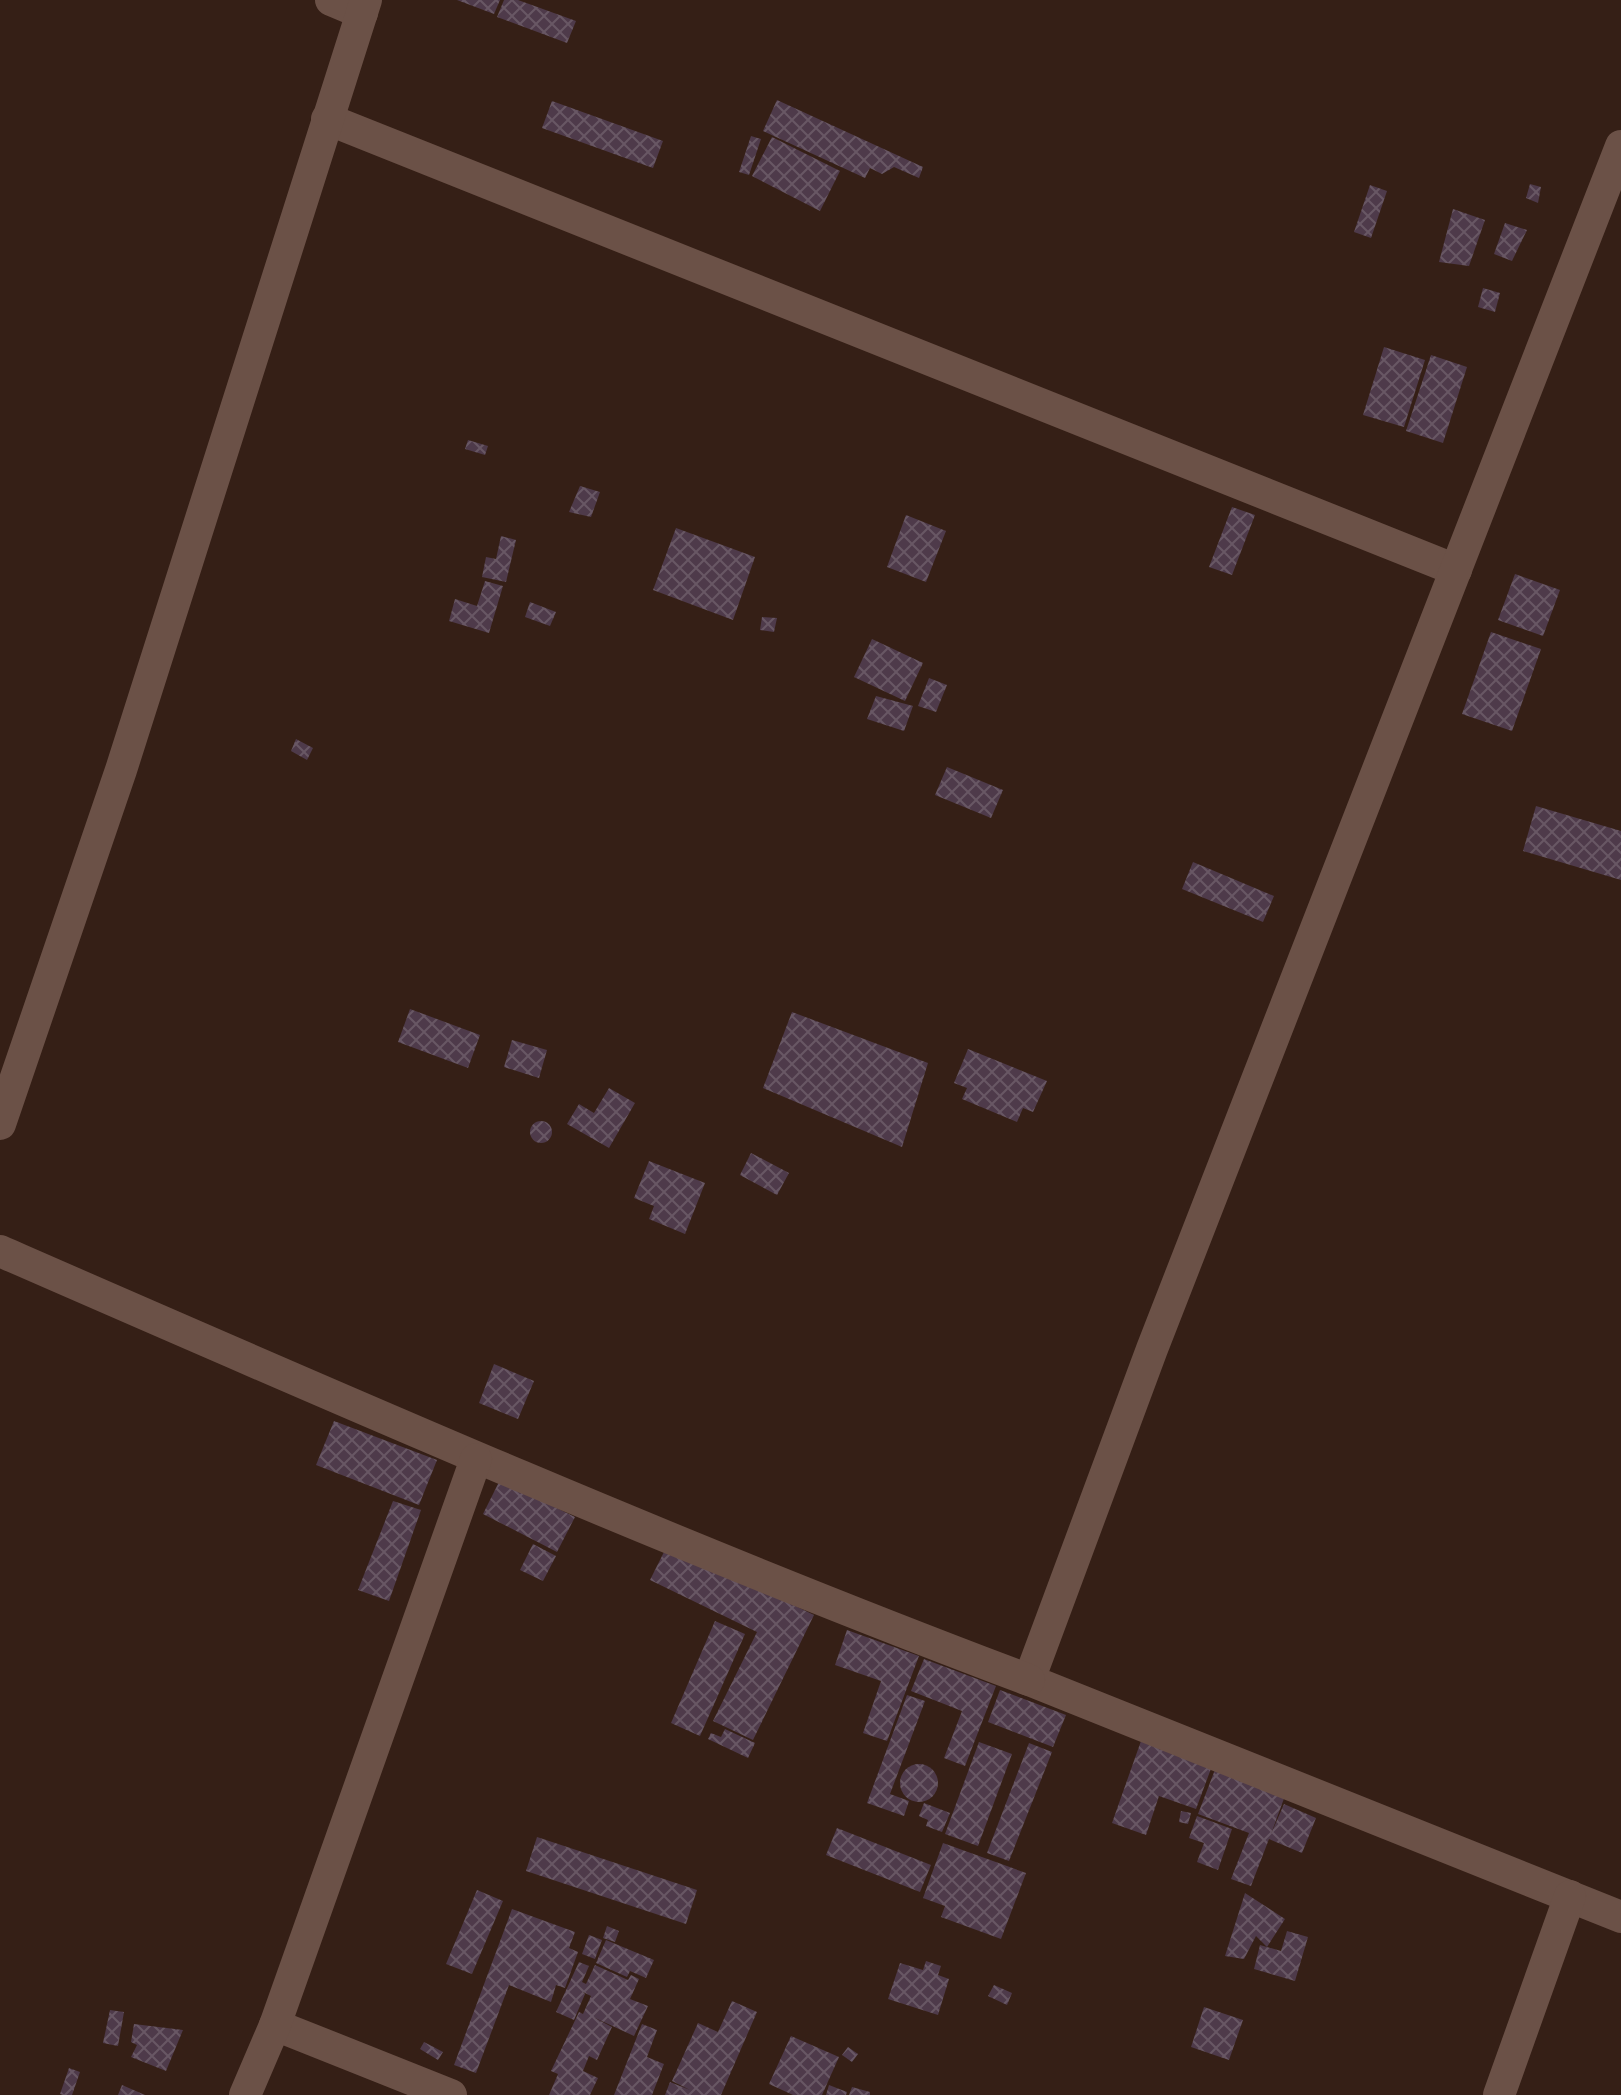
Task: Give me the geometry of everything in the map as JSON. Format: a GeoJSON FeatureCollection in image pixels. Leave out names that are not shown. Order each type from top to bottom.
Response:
{"type":"FeatureCollection","features":[{"type":"Feature","properties":{"kind":"street"},"geometry":{"type":"LineString","coordinates":[[0,1124],[121,770],[364,6],[331,0]]}},
{"type":"Feature","properties":{"kind":"street"},"geometry":{"type":"LineString","coordinates":[[327,119],[1456,570]]}},
{"type":"Feature","properties":{"kind":"street"},"geometry":{"type":"LineString","coordinates":[[1029,1680],[1152,1349],[1621,146]]}},
{"type":"Feature","properties":{"kind":"street"},"geometry":{"type":"LineString","coordinates":[[0,1251],[476,1459],[866,1619],[1029,1680],[1621,1917]]}},
{"type":"Feature","properties":{"kind":"street"},"geometry":{"type":"LineString","coordinates":[[245,2095],[275,2025],[476,1459]]}},
{"type":"Feature","properties":{"kind":"street"},"geometry":{"type":"LineString","coordinates":[[1499,2095],[1570,1896]]}},
{"type":"Feature","properties":{"kind":"street"},"geometry":{"type":"LineString","coordinates":[[275,2025],[451,2095]]}},
{"type":"Feature","properties":{"kind":"building"},"geometry":{"type":"Polygon","coordinates":[[[457,0],[500,0],[494,14],[457,0]]]}},
{"type":"Feature","properties":{"kind":"building"},"geometry":{"type":"Polygon","coordinates":[[[504,0],[518,0],[576,21],[567,43],[497,17],[504,0]]]}},
{"type":"Feature","properties":{"kind":"building"},"geometry":{"type":"Polygon","coordinates":[[[777,100],[923,167],[919,178],[894,167],[882,174],[870,168],[865,178],[763,131],[777,100]]]}},
{"type":"Feature","properties":{"kind":"building"},"geometry":{"type":"Polygon","coordinates":[[[552,101],[663,141],[653,168],[542,128],[552,101]]]}},
{"type":"Feature","properties":{"kind":"building"},"geometry":{"type":"Polygon","coordinates":[[[751,136],[761,139],[749,175],[739,172],[751,136]]]}},
{"type":"Feature","properties":{"kind":"building"},"geometry":{"type":"Polygon","coordinates":[[[772,137],[840,171],[820,211],[752,176],[772,137]]]}},
{"type":"Feature","properties":{"kind":"building"},"geometry":{"type":"Polygon","coordinates":[[[1530,184],[1541,187],[1538,203],[1526,198],[1530,184]]]}},
{"type":"Feature","properties":{"kind":"building"},"geometry":{"type":"Polygon","coordinates":[[[1370,185],[1387,191],[1371,238],[1354,232],[1370,185]]]}},
{"type":"Feature","properties":{"kind":"building"},"geometry":{"type":"Polygon","coordinates":[[[1453,209],[1485,220],[1469,266],[1439,262],[1453,209]]]}},
{"type":"Feature","properties":{"kind":"building"},"geometry":{"type":"Polygon","coordinates":[[[1505,223],[1527,230],[1512,261],[1494,254],[1505,223]]]}},
{"type":"Feature","properties":{"kind":"building"},"geometry":{"type":"Polygon","coordinates":[[[1483,288],[1500,293],[1495,312],[1478,307],[1483,288]]]}},
{"type":"Feature","properties":{"kind":"building"},"geometry":{"type":"Polygon","coordinates":[[[1384,347],[1425,360],[1404,427],[1363,415],[1384,347]]]}},
{"type":"Feature","properties":{"kind":"building"},"geometry":{"type":"Polygon","coordinates":[[[1431,355],[1467,367],[1443,443],[1406,431],[1431,355]]]}},
{"type":"Feature","properties":{"kind":"building"},"geometry":{"type":"Polygon","coordinates":[[[468,440],[488,446],[485,455],[465,449],[468,440]]]}},
{"type":"Feature","properties":{"kind":"building"},"geometry":{"type":"Polygon","coordinates":[[[580,486],[600,492],[591,517],[569,512],[580,486]]]}},
{"type":"Feature","properties":{"kind":"building"},"geometry":{"type":"Polygon","coordinates":[[[1232,507],[1255,515],[1232,575],[1209,567],[1232,507]]]}},
{"type":"Feature","properties":{"kind":"building"},"geometry":{"type":"Polygon","coordinates":[[[906,515],[946,531],[926,582],[887,567],[906,515]]]}},
{"type":"Feature","properties":{"kind":"building"},"geometry":{"type":"Polygon","coordinates":[[[676,528],[755,557],[733,620],[653,590],[676,528]]]}},
{"type":"Feature","properties":{"kind":"building"},"geometry":{"type":"Polygon","coordinates":[[[501,536],[516,540],[506,582],[482,577],[486,557],[496,559],[501,536]]]}},
{"type":"Feature","properties":{"kind":"building"},"geometry":{"type":"Polygon","coordinates":[[[1515,574],[1560,590],[1543,636],[1498,620],[1515,574]]]}},
{"type":"Feature","properties":{"kind":"building"},"geometry":{"type":"Polygon","coordinates":[[[485,581],[503,586],[489,633],[449,621],[455,599],[477,606],[485,581]]]}},
{"type":"Feature","properties":{"kind":"building"},"geometry":{"type":"Polygon","coordinates":[[[530,602],[556,612],[550,626],[525,617],[530,602]]]}},
{"type":"Feature","properties":{"kind":"building"},"geometry":{"type":"Polygon","coordinates":[[[762,617],[777,618],[774,632],[760,630],[762,617]]]}},
{"type":"Feature","properties":{"kind":"building"},"geometry":{"type":"Polygon","coordinates":[[[1491,632],[1541,649],[1512,731],[1462,714],[1491,632]]]}},
{"type":"Feature","properties":{"kind":"building"},"geometry":{"type":"Polygon","coordinates":[[[872,639],[923,663],[905,701],[854,677],[872,639]]]}},
{"type":"Feature","properties":{"kind":"building"},"geometry":{"type":"Polygon","coordinates":[[[929,678],[947,685],[936,712],[918,706],[929,678]]]}},
{"type":"Feature","properties":{"kind":"building"},"geometry":{"type":"Polygon","coordinates":[[[876,696],[913,706],[904,731],[867,719],[876,696]]]}},
{"type":"Feature","properties":{"kind":"building"},"geometry":{"type":"Polygon","coordinates":[[[296,739],[313,748],[307,760],[291,751],[296,739]]]}},
{"type":"Feature","properties":{"kind":"building"},"geometry":{"type":"Polygon","coordinates":[[[947,767],[1003,790],[991,818],[935,795],[947,767]]]}},
{"type":"Feature","properties":{"kind":"building"},"geometry":{"type":"Polygon","coordinates":[[[1536,806],[1621,831],[1621,880],[1523,851],[1536,806]]]}},
{"type":"Feature","properties":{"kind":"building"},"geometry":{"type":"Polygon","coordinates":[[[1193,862],[1274,896],[1263,922],[1182,889],[1193,862]]]}},
{"type":"Feature","properties":{"kind":"building"},"geometry":{"type":"Polygon","coordinates":[[[410,1009],[480,1035],[468,1068],[398,1042],[410,1009]]]}},
{"type":"Feature","properties":{"kind":"building"},"geometry":{"type":"Polygon","coordinates":[[[792,1012],[928,1063],[902,1147],[763,1088],[792,1012]]]}},
{"type":"Feature","properties":{"kind":"building"},"geometry":{"type":"Polygon","coordinates":[[[512,1040],[547,1050],[539,1078],[504,1067],[512,1040]]]}},
{"type":"Feature","properties":{"kind":"building"},"geometry":{"type":"Polygon","coordinates":[[[968,1049],[1047,1081],[1033,1112],[1023,1108],[1017,1122],[962,1099],[967,1088],[954,1083],[968,1049]]]}},
{"type":"Feature","properties":{"kind":"building"},"geometry":{"type":"Polygon","coordinates":[[[609,1088],[635,1103],[609,1148],[567,1124],[579,1104],[594,1113],[609,1088]]]}},
{"type":"Feature","properties":{"kind":"building"},"geometry":{"type":"Polygon","coordinates":[[[541,1121],[549,1124],[552,1132],[549,1140],[541,1143],[533,1140],[530,1132],[533,1124],[541,1121]]]}},
{"type":"Feature","properties":{"kind":"building"},"geometry":{"type":"Polygon","coordinates":[[[751,1153],[789,1173],[777,1195],[740,1175],[751,1153]]]}},
{"type":"Feature","properties":{"kind":"building"},"geometry":{"type":"Polygon","coordinates":[[[649,1161],[705,1183],[685,1234],[649,1219],[654,1206],[634,1198],[649,1161]]]}},
{"type":"Feature","properties":{"kind":"building"},"geometry":{"type":"Polygon","coordinates":[[[494,1364],[534,1381],[518,1419],[479,1403],[494,1364]]]}},
{"type":"Feature","properties":{"kind":"building"},"geometry":{"type":"Polygon","coordinates":[[[334,1421],[437,1460],[419,1505],[316,1465],[334,1421]]]}},
{"type":"Feature","properties":{"kind":"building"},"geometry":{"type":"Polygon","coordinates":[[[500,1480],[575,1517],[557,1552],[483,1514],[500,1480]]]}},
{"type":"Feature","properties":{"kind":"building"},"geometry":{"type":"Polygon","coordinates":[[[393,1501],[421,1510],[389,1601],[358,1590],[393,1501]]]}},
{"type":"Feature","properties":{"kind":"building"},"geometry":{"type":"Polygon","coordinates":[[[533,1544],[556,1556],[543,1581],[520,1570],[533,1544]]]}},
{"type":"Feature","properties":{"kind":"building"},"geometry":{"type":"Polygon","coordinates":[[[668,1544],[814,1615],[753,1740],[713,1721],[757,1632],[650,1580],[668,1544]]]}},
{"type":"Feature","properties":{"kind":"building"},"geometry":{"type":"Polygon","coordinates":[[[715,1621],[745,1634],[700,1736],[671,1723],[715,1621]]]}},
{"type":"Feature","properties":{"kind":"building"},"geometry":{"type":"Polygon","coordinates":[[[847,1630],[919,1656],[887,1741],[863,1733],[881,1681],[835,1665],[847,1630]]]}},
{"type":"Feature","properties":{"kind":"building"},"geometry":{"type":"Polygon","coordinates":[[[924,1659],[996,1686],[965,1766],[944,1758],[962,1711],[911,1691],[924,1659]]]}},
{"type":"Feature","properties":{"kind":"building"},"geometry":{"type":"Polygon","coordinates":[[[1000,1690],[1066,1715],[1053,1747],[988,1722],[1000,1690]]]}},
{"type":"Feature","properties":{"kind":"building"},"geometry":{"type":"Polygon","coordinates":[[[907,1695],[925,1701],[890,1794],[909,1801],[904,1816],[867,1803],[907,1695]]]}},
{"type":"Feature","properties":{"kind":"building"},"geometry":{"type":"Polygon","coordinates":[[[725,1729],[755,1743],[748,1758],[708,1739],[711,1733],[721,1737],[725,1729]]]}},
{"type":"Feature","properties":{"kind":"building"},"geometry":{"type":"Polygon","coordinates":[[[1141,1741],[1212,1766],[1196,1809],[1159,1796],[1146,1835],[1112,1823],[1141,1741]]]}},
{"type":"Feature","properties":{"kind":"building"},"geometry":{"type":"Polygon","coordinates":[[[979,1742],[1012,1754],[978,1846],[945,1834],[979,1742]]]}},
{"type":"Feature","properties":{"kind":"building"},"geometry":{"type":"Polygon","coordinates":[[[1029,1743],[1052,1752],[1009,1861],[987,1853],[1029,1743]]]}},
{"type":"Feature","properties":{"kind":"building"},"geometry":{"type":"Polygon","coordinates":[[[919,1764],[932,1770],[938,1783],[932,1796],[919,1802],[906,1796],[900,1783],[906,1770],[919,1764]]]}},
{"type":"Feature","properties":{"kind":"building"},"geometry":{"type":"Polygon","coordinates":[[[1216,1767],[1286,1793],[1271,1834],[1284,1804],[1316,1818],[1302,1853],[1269,1839],[1251,1886],[1231,1879],[1249,1833],[1198,1814],[1216,1767]]]}},
{"type":"Feature","properties":{"kind":"building"},"geometry":{"type":"Polygon","coordinates":[[[924,1803],[950,1813],[942,1832],[926,1826],[928,1820],[919,1816],[924,1803]]]}},
{"type":"Feature","properties":{"kind":"building"},"geometry":{"type":"Polygon","coordinates":[[[1181,1811],[1191,1813],[1188,1824],[1179,1822],[1181,1811]]]}},
{"type":"Feature","properties":{"kind":"building"},"geometry":{"type":"Polygon","coordinates":[[[1197,1816],[1232,1829],[1218,1870],[1197,1862],[1204,1843],[1189,1838],[1197,1816]]]}},
{"type":"Feature","properties":{"kind":"building"},"geometry":{"type":"Polygon","coordinates":[[[837,1828],[931,1865],[920,1892],[826,1855],[837,1828]]]}},
{"type":"Feature","properties":{"kind":"building"},"geometry":{"type":"Polygon","coordinates":[[[537,1837],[697,1890],[686,1924],[526,1871],[537,1837]]]}},
{"type":"Feature","properties":{"kind":"building"},"geometry":{"type":"Polygon","coordinates":[[[943,1843],[1026,1873],[1001,1939],[941,1917],[945,1906],[923,1898],[943,1843]]]}},
{"type":"Feature","properties":{"kind":"building"},"geometry":{"type":"Polygon","coordinates":[[[477,1890],[503,1901],[472,1974],[446,1964],[477,1890]]]}},
{"type":"Feature","properties":{"kind":"building"},"geometry":{"type":"Polygon","coordinates":[[[1245,1893],[1285,1919],[1267,1947],[1256,1936],[1244,1959],[1225,1956],[1245,1893]]]}},
{"type":"Feature","properties":{"kind":"building"},"geometry":{"type":"Polygon","coordinates":[[[512,1909],[575,1932],[569,1948],[578,1952],[565,1988],[556,1985],[551,2002],[509,1985],[476,2073],[454,2065],[512,1909]]]}},
{"type":"Feature","properties":{"kind":"building"},"geometry":{"type":"Polygon","coordinates":[[[607,1926],[619,1931],[615,1942],[603,1938],[607,1926]]]}},
{"type":"Feature","properties":{"kind":"building"},"geometry":{"type":"Polygon","coordinates":[[[1287,1931],[1308,1937],[1295,1981],[1254,1969],[1260,1945],[1281,1951],[1287,1931]]]}},
{"type":"Feature","properties":{"kind":"building"},"geometry":{"type":"Polygon","coordinates":[[[589,1935],[602,1940],[595,1959],[582,1954],[589,1935]]]}},
{"type":"Feature","properties":{"kind":"building"},"geometry":{"type":"Polygon","coordinates":[[[606,1940],[654,1960],[646,1978],[630,1971],[627,1977],[596,1963],[606,1940]]]}},
{"type":"Feature","properties":{"kind":"building"},"geometry":{"type":"Polygon","coordinates":[[[926,1961],[941,1966],[938,1975],[949,1979],[938,2015],[888,1999],[900,1963],[923,1970],[926,1961]]]}},
{"type":"Feature","properties":{"kind":"building"},"geometry":{"type":"Polygon","coordinates":[[[579,1962],[589,1966],[582,1982],[586,1984],[595,1965],[628,1980],[631,1975],[639,1979],[630,1999],[648,2006],[634,2036],[593,2017],[612,2027],[597,2060],[589,2056],[583,2071],[598,2078],[590,2095],[549,2095],[558,2074],[551,2071],[579,2012],[583,2014],[591,1996],[583,1992],[585,1994],[574,2020],[556,2012],[579,1962]]]}},
{"type":"Feature","properties":{"kind":"building"},"geometry":{"type":"Polygon","coordinates":[[[994,1985],[1012,1993],[1007,2005],[988,1996],[994,1985]]]}},
{"type":"Feature","properties":{"kind":"building"},"geometry":{"type":"Polygon","coordinates":[[[732,2001],[757,2012],[721,2095],[665,2095],[670,2082],[690,2090],[672,2081],[698,2023],[718,2032],[732,2001]]]}},
{"type":"Feature","properties":{"kind":"building"},"geometry":{"type":"Polygon","coordinates":[[[1204,2007],[1243,2020],[1229,2060],[1191,2047],[1204,2007]]]}},
{"type":"Feature","properties":{"kind":"building"},"geometry":{"type":"Polygon","coordinates":[[[110,2010],[124,2012],[118,2046],[103,2043],[110,2010]]]}},
{"type":"Feature","properties":{"kind":"building"},"geometry":{"type":"Polygon","coordinates":[[[134,2024],[183,2030],[166,2071],[131,2057],[137,2045],[131,2042],[134,2024]]]}},
{"type":"Feature","properties":{"kind":"building"},"geometry":{"type":"Polygon","coordinates":[[[642,2024],[657,2030],[647,2057],[664,2064],[652,2095],[614,2095],[642,2024]]]}},
{"type":"Feature","properties":{"kind":"building"},"geometry":{"type":"Polygon","coordinates":[[[791,2036],[839,2057],[822,2095],[793,2095],[769,2084],[791,2036]]]}},
{"type":"Feature","properties":{"kind":"building"},"geometry":{"type":"Polygon","coordinates":[[[424,2042],[443,2052],[438,2060],[420,2049],[424,2042]]]}},
{"type":"Feature","properties":{"kind":"building"},"geometry":{"type":"Polygon","coordinates":[[[848,2047],[858,2054],[852,2062],[842,2055],[848,2047]]]}},
{"type":"Feature","properties":{"kind":"building"},"geometry":{"type":"Polygon","coordinates":[[[69,2068],[80,2072],[72,2095],[63,2095],[60,2094],[69,2068]]]}},
{"type":"Feature","properties":{"kind":"building"},"geometry":{"type":"Polygon","coordinates":[[[122,2085],[145,2095],[118,2095],[122,2085]]]}},
{"type":"Feature","properties":{"kind":"building"},"geometry":{"type":"Polygon","coordinates":[[[829,2085],[847,2092],[846,2095],[826,2095],[829,2085]]]}},
{"type":"Feature","properties":{"kind":"building"},"geometry":{"type":"Polygon","coordinates":[[[852,2087],[870,2092],[870,2095],[849,2095],[852,2087]]]}}]}
